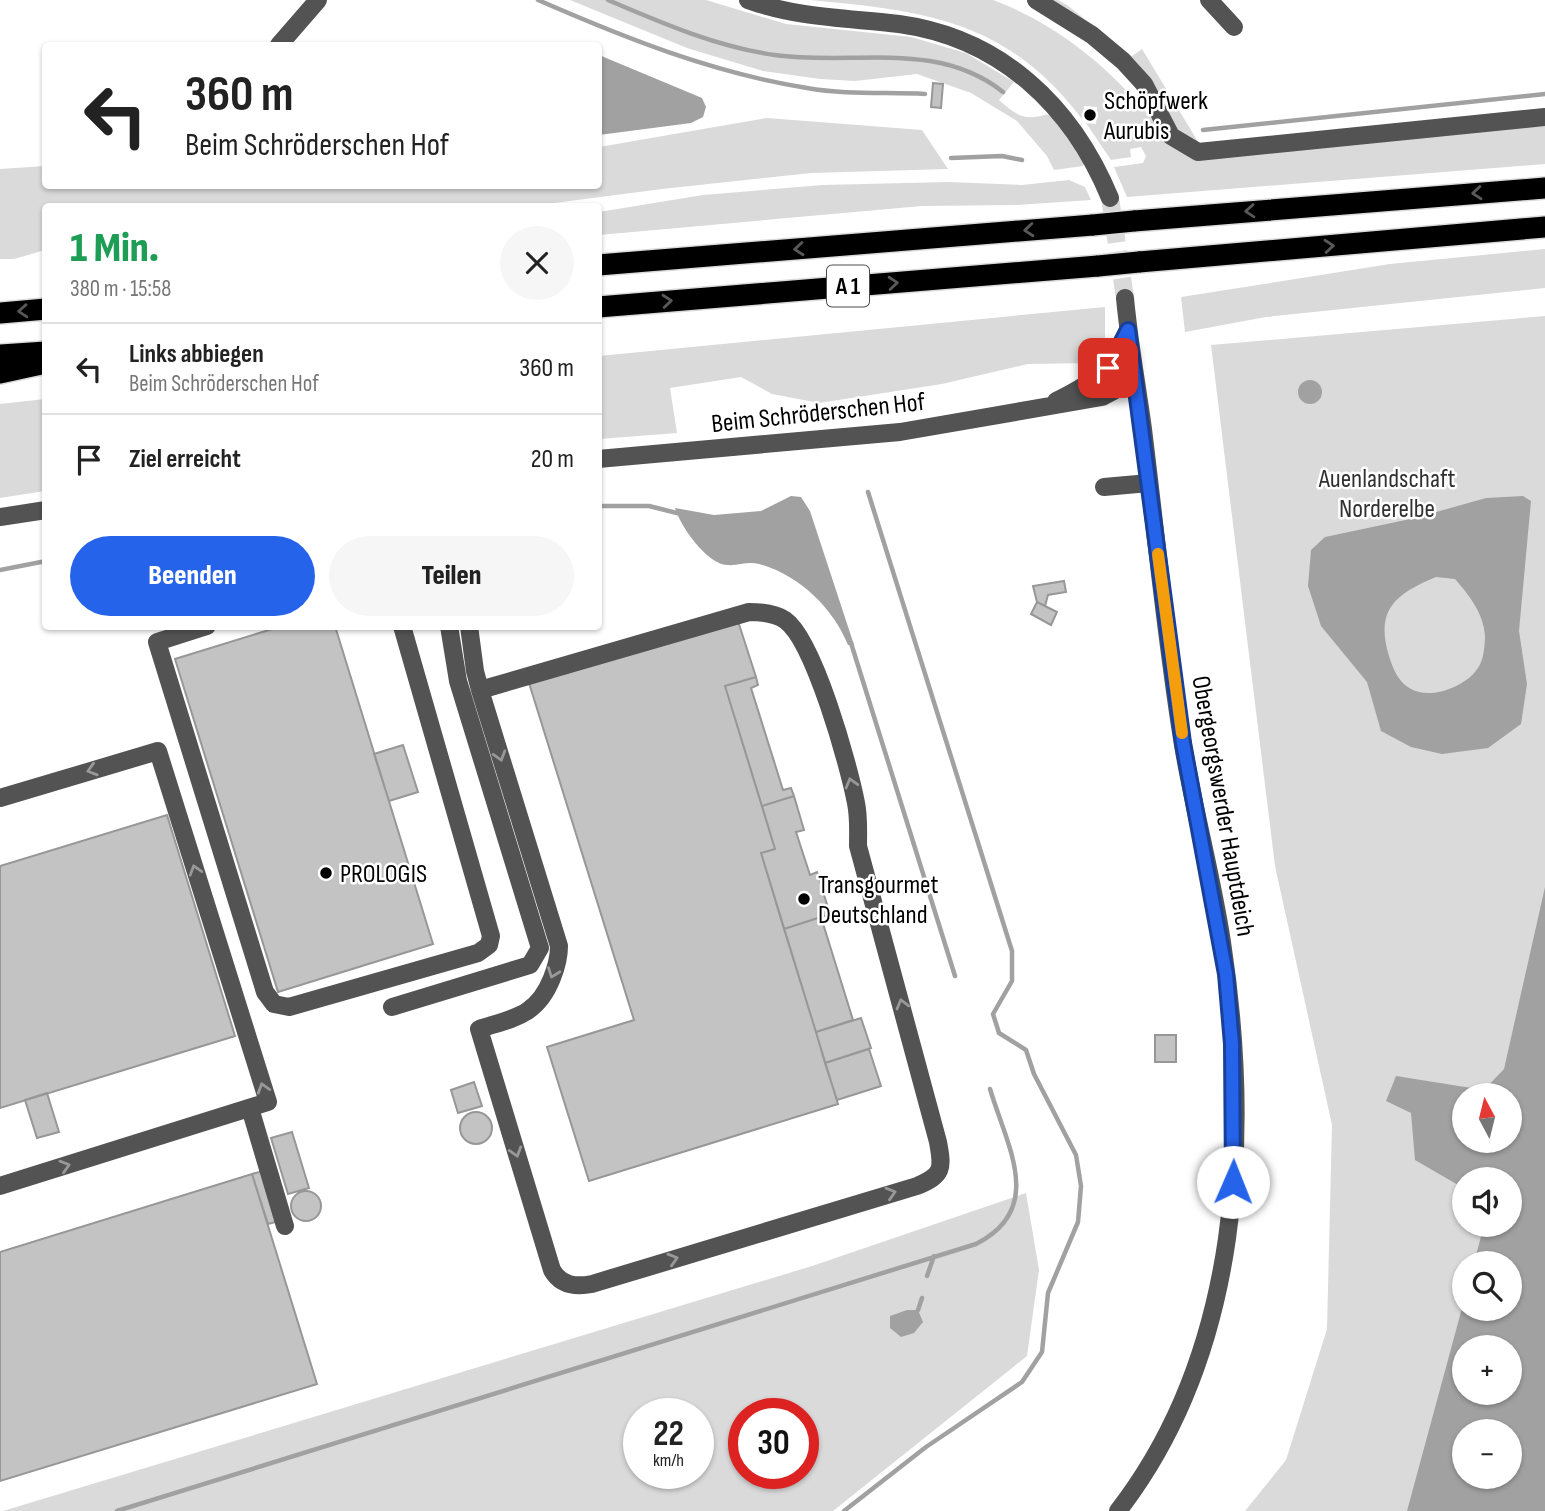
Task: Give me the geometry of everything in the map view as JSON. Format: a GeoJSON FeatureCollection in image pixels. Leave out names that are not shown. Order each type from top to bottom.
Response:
{"type":"FeatureCollection","features":[{"type":"Feature","properties":{"kind":"highway","name":"A 1"},"geometry":{"type":"LineString","coordinates":[[602,265],[1545,188]]}},
{"type":"Feature","properties":{"kind":"highway","name":"A 1"},"geometry":{"type":"LineString","coordinates":[[602,307],[1545,227]]}},
{"type":"Feature","properties":{"kind":"highway"},"geometry":{"type":"LineString","coordinates":[[0,313],[42,309]]}},
{"type":"Feature","properties":{"kind":"highway"},"geometry":{"type":"LineString","coordinates":[[0,355],[42,352]]}},
{"type":"Feature","properties":{"kind":"highway"},"geometry":{"type":"LineString","coordinates":[[0,373],[42,364]]}},
{"type":"Feature","properties":{"kind":"street"},"geometry":{"type":"LineString","coordinates":[[282,42],[318,0]]}},
{"type":"Feature","properties":{"kind":"street"},"geometry":{"type":"LineString","coordinates":[[748,0],[782,11],[927,29],[987,53],[1027,80],[1061,113],[1093,159],[1110,198]]}},
{"type":"Feature","properties":{"kind":"street"},"geometry":{"type":"LineString","coordinates":[[1036,0],[1092,35],[1123,61],[1144,84],[1171,136],[1198,152],[1545,117]]}},
{"type":"Feature","properties":{"kind":"street"},"geometry":{"type":"LineString","coordinates":[[1209,0],[1234,27]]}},
{"type":"Feature","properties":{"kind":"street","name":"Obergeorgswerder Hauptdeich"},"geometry":{"type":"LineString","coordinates":[[1118,1511],[1143,1476],[1167,1433],[1201,1350],[1223,1269],[1234,1164],[1232,1044],[1226,974],[1185,754],[1125,298]]}},
{"type":"Feature","properties":{"kind":"street","name":"Beim Schröderschen Hof"},"geometry":{"type":"LineString","coordinates":[[1042,408],[1097,378],[1108,368],[1128,330]]}},
{"type":"Feature","properties":{"kind":"street","name":"Beim Schröderschen Hof"},"geometry":{"type":"LineString","coordinates":[[602,459],[900,432],[1102,397],[1119,388],[1133,372]]}},
{"type":"Feature","properties":{"kind":"street"},"geometry":{"type":"LineString","coordinates":[[1104,487],[1149,484]]}},
{"type":"Feature","properties":{"kind":"street"},"geometry":{"type":"LineString","coordinates":[[0,517],[42,511]]}},
{"type":"Feature","properties":{"kind":"street"},"geometry":{"type":"LineString","coordinates":[[470,630],[480,690],[559,946],[549,986],[540,1002],[520,1016],[479,1030],[557,1279],[569,1285],[592,1284],[916,1186],[936,1177],[941,1166],[938,1142],[858,846],[857,805],[823,684],[796,630],[784,619],[766,613],[749,612],[480,690]]}},
{"type":"Feature","properties":{"kind":"street"},"geometry":{"type":"LineString","coordinates":[[180,630],[154,634],[265,992],[274,1004],[289,1007],[478,953],[489,945],[491,936],[403,630]]}},
{"type":"Feature","properties":{"kind":"street"},"geometry":{"type":"LineString","coordinates":[[392,1007],[530,964],[540,948],[458,681],[450,630]]}},
{"type":"Feature","properties":{"kind":"street"},"geometry":{"type":"LineString","coordinates":[[0,798],[158,751],[268,1102],[0,1186]]}},
{"type":"Feature","properties":{"kind":"street"},"geometry":{"type":"LineString","coordinates":[[250,1108],[285,1226]]}},
{"type":"Feature","properties":{"kind":"green space"},"geometry":{"type":"Polygon","coordinates":[[[570,0],[706,0],[786,24],[911,37],[966,53],[1014,82],[999,100],[1011,110],[1029,117],[1051,115],[1084,163],[1083,166],[1054,170],[1047,156],[1017,121],[971,93],[917,74],[855,81],[763,71],[687,48],[570,0]]]}},
{"type":"Feature","properties":{"kind":"green space"},"geometry":{"type":"Polygon","coordinates":[[[810,0],[993,0],[1046,26],[1094,60],[1136,100],[1173,146],[1545,122],[1545,164],[1127,197],[1114,167],[1143,163],[1146,156],[1141,147],[1130,149],[1131,157],[1111,160],[1086,123],[1096,124],[1097,107],[1084,106],[1082,119],[1054,86],[1024,60],[994,41],[961,26],[927,16],[810,0]]]}},
{"type":"Feature","properties":{"kind":"green space"},"geometry":{"type":"Polygon","coordinates":[[[1038,0],[1058,0],[1067,5],[1132,56],[1142,49],[1200,145],[1545,108],[1545,112],[1207,148],[1180,139],[1153,94],[1038,0]]]}},
{"type":"Feature","properties":{"kind":"green space"},"geometry":{"type":"Polygon","coordinates":[[[767,118],[922,130],[948,169],[811,173],[554,203],[42,203],[42,251],[14,259],[0,259],[0,169],[42,166],[42,189],[602,189],[602,146],[767,118]]]}},
{"type":"Feature","properties":{"kind":"green space"},"geometry":{"type":"Polygon","coordinates":[[[1069,180],[1085,187],[1091,200],[1017,205],[922,206],[602,235],[602,212],[703,195],[823,185],[948,182],[1022,185],[1069,180]]]}},
{"type":"Feature","properties":{"kind":"green space"},"geometry":{"type":"Polygon","coordinates":[[[1545,249],[1545,288],[1266,317],[1185,332],[1181,297],[1390,264],[1545,249]]]}},
{"type":"Feature","properties":{"kind":"green space"},"geometry":{"type":"Polygon","coordinates":[[[1105,307],[1105,342],[1087,363],[1028,364],[942,384],[819,403],[772,394],[741,377],[670,388],[677,433],[602,439],[602,356],[1105,307]]]}},
{"type":"Feature","properties":{"kind":"green space","name":"Auenlandschaft Norderelbe"},"geometry":{"type":"Polygon","coordinates":[[[1545,316],[1545,1511],[1245,1511],[1286,1460],[1327,1329],[1332,1125],[1275,866],[1211,345],[1545,316]]]}},
{"type":"Feature","properties":{"kind":"green space"},"geometry":{"type":"Polygon","coordinates":[[[42,399],[42,491],[0,498],[0,404],[42,399]]]}},
{"type":"Feature","properties":{"kind":"green space"},"geometry":{"type":"Polygon","coordinates":[[[1026,1193],[1039,1270],[1027,1356],[833,1511],[3,1511],[812,1266],[1026,1193]]]}},
{"type":"Feature","properties":{"kind":"shaded area"},"geometry":{"type":"Polygon","coordinates":[[[602,56],[702,98],[706,107],[703,117],[691,123],[602,135],[602,56]]]}},
{"type":"Feature","properties":{"kind":"shaded area"},"geometry":{"type":"Polygon","coordinates":[[[1310,380],[1321,387],[1322,392],[1315,403],[1310,404],[1299,397],[1298,392],[1305,381],[1310,380]]]}},
{"type":"Feature","properties":{"kind":"shaded area"},"geometry":{"type":"Polygon","coordinates":[[[791,496],[801,497],[810,511],[854,645],[848,645],[842,631],[824,606],[788,576],[759,564],[727,565],[711,558],[688,534],[675,508],[714,515],[761,511],[791,496]]]}},
{"type":"Feature","properties":{"kind":"shaded area"},"geometry":{"type":"Polygon","coordinates":[[[1523,496],[1531,501],[1519,631],[1527,684],[1521,724],[1488,748],[1442,754],[1411,747],[1381,731],[1367,682],[1321,626],[1308,586],[1311,550],[1325,537],[1415,518],[1486,498],[1523,496]],[[1436,577],[1422,583],[1399,597],[1387,615],[1385,640],[1395,671],[1408,687],[1422,693],[1442,691],[1462,683],[1477,670],[1482,659],[1485,636],[1482,620],[1455,579],[1436,577]]]}},
{"type":"Feature","properties":{"kind":"shaded area"},"geometry":{"type":"Polygon","coordinates":[[[1545,887],[1545,1511],[1407,1511],[1452,1345],[1452,1405],[1522,1405],[1522,1335],[1455,1335],[1458,1321],[1522,1321],[1522,1251],[1477,1251],[1481,1237],[1522,1237],[1522,1167],[1452,1167],[1452,1181],[1415,1160],[1411,1113],[1386,1101],[1396,1076],[1452,1085],[1452,1153],[1522,1153],[1522,1083],[1491,1083],[1504,1069],[1545,887]]]}},
{"type":"Feature","properties":{"kind":"shaded area"},"geometry":{"type":"Polygon","coordinates":[[[907,1310],[918,1310],[923,1322],[914,1333],[901,1337],[890,1328],[890,1316],[907,1310]]]}},
{"type":"Feature","properties":{"kind":"building"},"geometry":{"type":"Polygon","coordinates":[[[933,83],[943,84],[941,108],[931,107],[933,83]]]}},
{"type":"Feature","properties":{"kind":"building"},"geometry":{"type":"Polygon","coordinates":[[[1064,581],[1066,592],[1048,595],[1045,606],[1037,602],[1033,586],[1064,581]]]}},
{"type":"Feature","properties":{"kind":"building"},"geometry":{"type":"Polygon","coordinates":[[[1037,602],[1057,612],[1051,625],[1031,614],[1037,602]]]}},
{"type":"Feature","properties":{"kind":"building"},"geometry":{"type":"Polygon","coordinates":[[[737,618],[756,677],[725,686],[775,849],[761,853],[838,1104],[589,1181],[547,1047],[634,1020],[529,683],[737,618]]]}},
{"type":"Feature","properties":{"kind":"building","name":"PROLOGIS"},"geometry":{"type":"Polygon","coordinates":[[[269,630],[336,630],[433,944],[278,992],[175,659],[269,630]]]}},
{"type":"Feature","properties":{"kind":"building"},"geometry":{"type":"Polygon","coordinates":[[[756,677],[758,685],[751,688],[783,790],[791,788],[794,796],[762,806],[725,686],[756,677]]]}},
{"type":"Feature","properties":{"kind":"building"},"geometry":{"type":"Polygon","coordinates":[[[403,745],[418,792],[389,801],[374,754],[403,745]]]}},
{"type":"Feature","properties":{"kind":"building"},"geometry":{"type":"Polygon","coordinates":[[[794,796],[804,830],[796,832],[810,875],[817,872],[830,914],[784,929],[761,853],[775,849],[762,806],[794,796]]]}},
{"type":"Feature","properties":{"kind":"building"},"geometry":{"type":"Polygon","coordinates":[[[167,815],[235,1036],[0,1108],[0,866],[167,815]]]}},
{"type":"Feature","properties":{"kind":"building"},"geometry":{"type":"Polygon","coordinates":[[[821,917],[853,1020],[816,1032],[784,929],[821,917]]]}},
{"type":"Feature","properties":{"kind":"building"},"geometry":{"type":"Polygon","coordinates":[[[861,1018],[871,1048],[825,1063],[816,1032],[861,1018]]]}},
{"type":"Feature","properties":{"kind":"building"},"geometry":{"type":"Polygon","coordinates":[[[1155,1035],[1176,1035],[1176,1062],[1155,1062],[1155,1035]]]}},
{"type":"Feature","properties":{"kind":"building"},"geometry":{"type":"Polygon","coordinates":[[[869,1049],[881,1086],[837,1100],[825,1063],[869,1049]]]}},
{"type":"Feature","properties":{"kind":"building"},"geometry":{"type":"Polygon","coordinates":[[[474,1082],[482,1106],[458,1113],[451,1090],[474,1082]]]}},
{"type":"Feature","properties":{"kind":"building"},"geometry":{"type":"Polygon","coordinates":[[[47,1093],[59,1132],[37,1138],[25,1100],[47,1093]]]}},
{"type":"Feature","properties":{"kind":"building"},"geometry":{"type":"Polygon","coordinates":[[[476,1112],[487,1117],[492,1128],[487,1139],[476,1144],[465,1139],[460,1128],[465,1117],[476,1112]]]}},
{"type":"Feature","properties":{"kind":"building"},"geometry":{"type":"Polygon","coordinates":[[[292,1132],[309,1188],[288,1194],[271,1138],[292,1132]]]}},
{"type":"Feature","properties":{"kind":"building"},"geometry":{"type":"Polygon","coordinates":[[[263,1171],[279,1221],[268,1224],[252,1174],[263,1171]]]}},
{"type":"Feature","properties":{"kind":"building"},"geometry":{"type":"Polygon","coordinates":[[[252,1174],[317,1384],[0,1481],[0,1252],[252,1174]]]}},
{"type":"Feature","properties":{"kind":"building"},"geometry":{"type":"Polygon","coordinates":[[[306,1191],[317,1195],[321,1206],[317,1217],[306,1221],[295,1217],[291,1206],[295,1195],[306,1191]]]}},
{"type":"Feature","properties":{"kind":"waterway"},"geometry":{"type":"LineString","coordinates":[[538,0],[637,41],[738,73],[822,90],[925,94]]}},
{"type":"Feature","properties":{"kind":"waterway"},"geometry":{"type":"LineString","coordinates":[[608,0],[690,33],[753,51],[804,58],[922,60],[950,65],[977,76],[1003,92]]}},
{"type":"Feature","properties":{"kind":"waterway"},"geometry":{"type":"LineString","coordinates":[[1203,130],[1545,94]]}},
{"type":"Feature","properties":{"kind":"waterway"},"geometry":{"type":"LineString","coordinates":[[951,158],[1002,156],[1022,160]]}},
{"type":"Feature","properties":{"kind":"waterway"},"geometry":{"type":"LineString","coordinates":[[844,1511],[926,1447],[1022,1382],[1042,1352],[1048,1293],[1078,1222],[1081,1186],[1076,1155],[1034,1074],[1026,1050],[999,1033],[993,1014],[1012,981],[1012,951],[868,492]]}},
{"type":"Feature","properties":{"kind":"waterway"},"geometry":{"type":"LineString","coordinates":[[602,506],[649,506],[681,514]]}},
{"type":"Feature","properties":{"kind":"waterway"},"geometry":{"type":"LineString","coordinates":[[0,570],[42,562]]}},
{"type":"Feature","properties":{"kind":"waterway"},"geometry":{"type":"LineString","coordinates":[[851,643],[955,976]]}},
{"type":"Feature","properties":{"kind":"waterway"},"geometry":{"type":"LineString","coordinates":[[117,1511],[976,1244],[997,1230],[1010,1213],[1016,1195],[1016,1175],[1011,1154],[990,1089]]}},
{"type":"Feature","properties":{"kind":"waterway"},"geometry":{"type":"LineString","coordinates":[[927,1276],[934,1256]]}},
{"type":"Feature","properties":{"kind":"waterway"},"geometry":{"type":"LineString","coordinates":[[918,1310],[922,1298]]}},
{"type":"Feature","properties":{"kind":"tunnel"},"geometry":{"type":"LineString","coordinates":[[1110,198],[1125,298]]}},
{"type":"Feature","properties":{"kind":"slow traffic"},"geometry":{"type":"LineString","coordinates":[[1158,554],[1182,733]]}},
{"type":"Feature","properties":{"kind":"place","name":"Schöpfwerk Aurubis"},"geometry":{"type":"Point","coordinates":[1090,115]}},
{"type":"Feature","properties":{"kind":"place","name":"PROLOGIS"},"geometry":{"type":"Point","coordinates":[326,873]}},
{"type":"Feature","properties":{"kind":"place","name":"Transgourmet Deutschland"},"geometry":{"type":"Point","coordinates":[804,899]}},
{"type":"Feature","properties":{"kind":"route"},"geometry":{"type":"LineString","coordinates":[[1108,368],[1128,330],[1183,743],[1226,974],[1232,1044],[1233,1182]]}}]}
